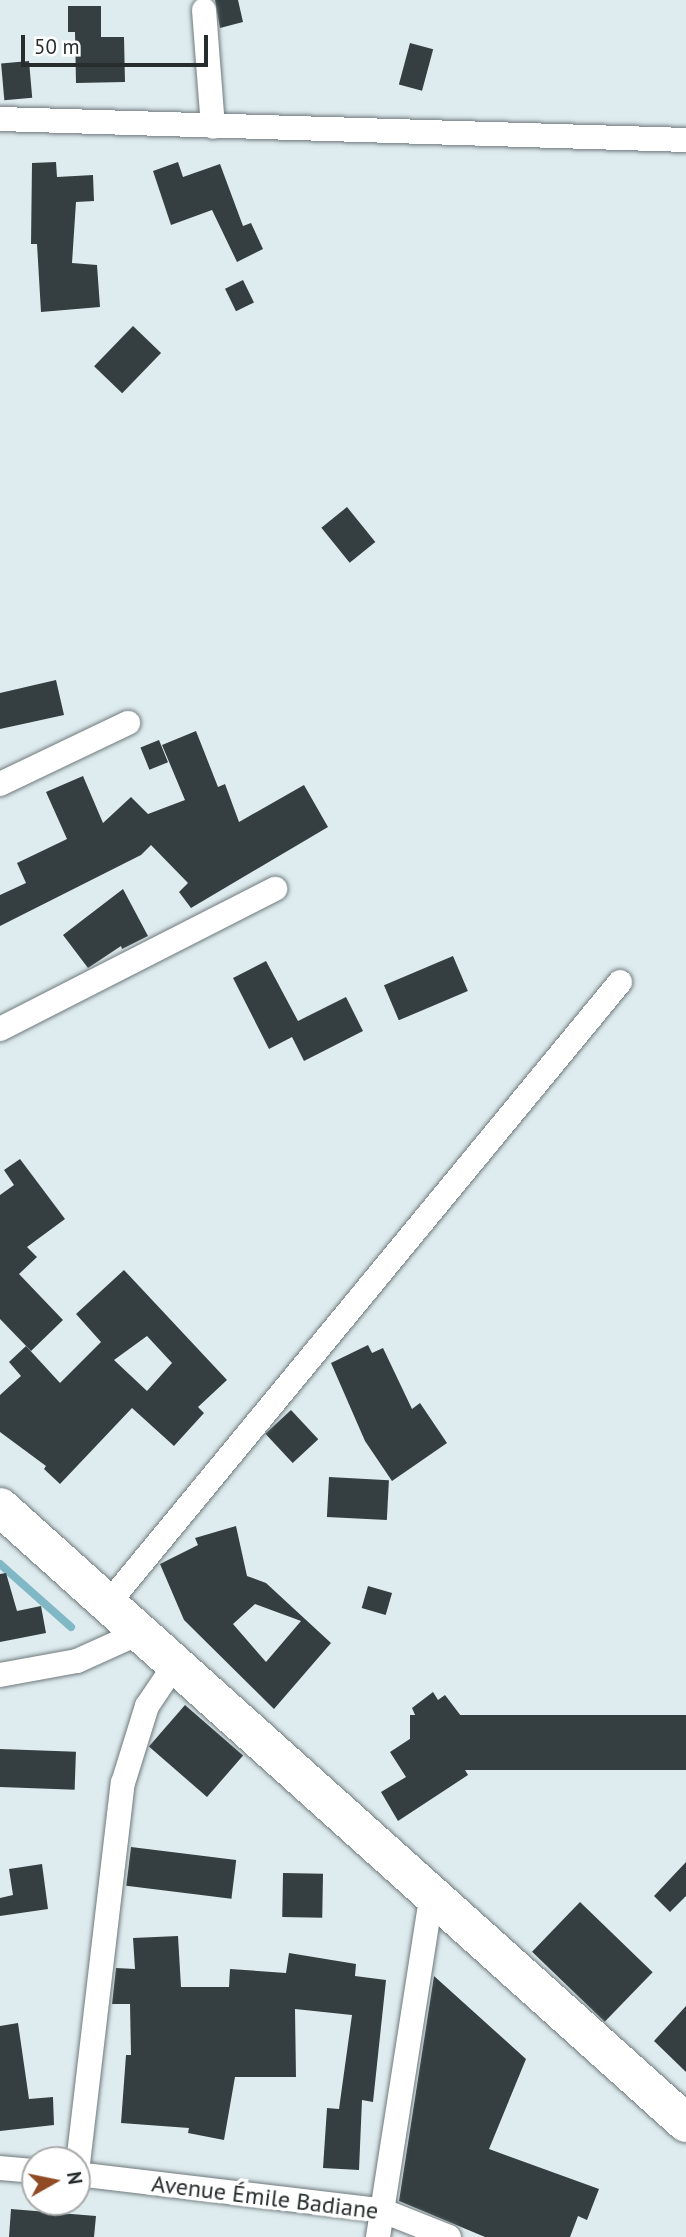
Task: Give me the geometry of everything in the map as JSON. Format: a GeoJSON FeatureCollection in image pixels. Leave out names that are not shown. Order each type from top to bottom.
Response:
{"type":"FeatureCollection","features":[{"type":"Feature","properties":{"kind":"main road"},"geometry":{"type":"LineString","coordinates":[[0,1507],[686,2123]]}},
{"type":"Feature","properties":{"kind":"street"},"geometry":{"type":"LineString","coordinates":[[204,10],[213,127]]}},
{"type":"Feature","properties":{"kind":"street"},"geometry":{"type":"LineString","coordinates":[[0,119],[686,140]]}},
{"type":"Feature","properties":{"kind":"street"},"geometry":{"type":"LineString","coordinates":[[0,784],[128,723]]}},
{"type":"Feature","properties":{"kind":"street"},"geometry":{"type":"LineString","coordinates":[[0,1029],[275,889]]}},
{"type":"Feature","properties":{"kind":"street"},"geometry":{"type":"LineString","coordinates":[[107,1605],[620,982]]}},
{"type":"Feature","properties":{"kind":"street"},"geometry":{"type":"LineString","coordinates":[[0,1675],[78,1661],[139,1633]]}},
{"type":"Feature","properties":{"kind":"street"},"geometry":{"type":"LineString","coordinates":[[80,2146],[122,1783],[147,1706],[176,1663]]}},
{"type":"Feature","properties":{"kind":"street"},"geometry":{"type":"LineString","coordinates":[[378,2237],[432,1893]]}},
{"type":"Feature","properties":{"kind":"street"},"geometry":{"type":"LineString","coordinates":[[0,2168],[21,2170]]}},
{"type":"Feature","properties":{"kind":"street","name":"Avenue Émile Badiane"},"geometry":{"type":"LineString","coordinates":[[91,2175],[382,2210],[449,2237]]}},
{"type":"Feature","properties":{"kind":"building"},"geometry":{"type":"Polygon","coordinates":[[[215,0],[238,0],[243,22],[220,28],[215,0]]]}},
{"type":"Feature","properties":{"kind":"building"},"geometry":{"type":"Polygon","coordinates":[[[68,6],[101,6],[101,37],[124,37],[125,82],[76,83],[75,32],[68,32],[68,6]]]}},
{"type":"Feature","properties":{"kind":"building"},"geometry":{"type":"Polygon","coordinates":[[[410,43],[433,49],[422,91],[399,85],[410,43]]]}},
{"type":"Feature","properties":{"kind":"building"},"geometry":{"type":"Polygon","coordinates":[[[29,61],[32,98],[4,100],[1,63],[29,61]]]}},
{"type":"Feature","properties":{"kind":"building"},"geometry":{"type":"Polygon","coordinates":[[[56,162],[57,177],[93,175],[94,201],[76,202],[72,263],[97,265],[100,307],[41,312],[37,244],[31,244],[32,163],[56,162]]]}},
{"type":"Feature","properties":{"kind":"building"},"geometry":{"type":"Polygon","coordinates":[[[178,162],[183,177],[220,164],[243,226],[251,223],[263,249],[237,262],[212,210],[171,225],[153,171],[178,162]]]}},
{"type":"Feature","properties":{"kind":"building"},"geometry":{"type":"Polygon","coordinates":[[[243,280],[254,302],[236,311],[225,289],[243,280]]]}},
{"type":"Feature","properties":{"kind":"building"},"geometry":{"type":"Polygon","coordinates":[[[133,326],[161,353],[122,393],[94,366],[133,326]]]}},
{"type":"Feature","properties":{"kind":"building"},"geometry":{"type":"Polygon","coordinates":[[[347,507],[375,542],[350,563],[321,528],[347,507]]]}},
{"type":"Feature","properties":{"kind":"building"},"geometry":{"type":"Polygon","coordinates":[[[56,680],[64,715],[0,729],[0,693],[56,680]]]}},
{"type":"Feature","properties":{"kind":"building"},"geometry":{"type":"Polygon","coordinates":[[[196,731],[218,787],[225,784],[239,822],[304,785],[328,827],[191,908],[179,892],[188,883],[151,845],[141,855],[0,926],[0,895],[26,883],[17,863],[67,839],[46,792],[83,776],[103,823],[131,797],[148,814],[185,800],[162,745],[196,731]]]}},
{"type":"Feature","properties":{"kind":"building"},"geometry":{"type":"Polygon","coordinates":[[[159,740],[168,762],[149,770],[140,747],[159,740]]]}},
{"type":"Feature","properties":{"kind":"building"},"geometry":{"type":"Polygon","coordinates":[[[123,889],[148,936],[122,949],[121,946],[88,968],[63,935],[123,889]]]}},
{"type":"Feature","properties":{"kind":"building"},"geometry":{"type":"Polygon","coordinates":[[[453,956],[468,991],[399,1020],[384,985],[453,956]]]}},
{"type":"Feature","properties":{"kind":"building"},"geometry":{"type":"Polygon","coordinates":[[[266,961],[298,1021],[346,997],[363,1031],[304,1061],[292,1037],[269,1049],[233,978],[266,961]]]}},
{"type":"Feature","properties":{"kind":"building"},"geometry":{"type":"Polygon","coordinates":[[[20,1159],[65,1219],[27,1247],[37,1257],[19,1274],[63,1320],[31,1351],[0,1319],[0,1195],[14,1185],[4,1170],[20,1159]]]}},
{"type":"Feature","properties":{"kind":"building"},"geometry":{"type":"Polygon","coordinates":[[[124,1270],[227,1380],[198,1407],[204,1413],[174,1446],[132,1408],[60,1484],[44,1469],[46,1466],[0,1432],[0,1395],[21,1376],[9,1362],[26,1346],[60,1383],[101,1342],[76,1314],[124,1270]],[[147,1336],[114,1360],[147,1391],[172,1363],[147,1336]]]}},
{"type":"Feature","properties":{"kind":"building"},"geometry":{"type":"Polygon","coordinates":[[[368,1345],[372,1353],[383,1348],[412,1409],[420,1403],[447,1443],[392,1481],[365,1441],[331,1363],[368,1345]]]}},
{"type":"Feature","properties":{"kind":"building"},"geometry":{"type":"Polygon","coordinates":[[[291,1410],[318,1439],[293,1463],[265,1434],[291,1410]]]}},
{"type":"Feature","properties":{"kind":"building"},"geometry":{"type":"Polygon","coordinates":[[[329,1477],[389,1480],[387,1520],[327,1517],[329,1477]]]}},
{"type":"Feature","properties":{"kind":"building"},"geometry":{"type":"Polygon","coordinates":[[[236,1526],[247,1576],[266,1583],[331,1643],[274,1709],[184,1620],[160,1564],[198,1545],[195,1538],[236,1526]],[[255,1604],[233,1624],[266,1662],[301,1621],[255,1604]]]}},
{"type":"Feature","properties":{"kind":"building"},"geometry":{"type":"Polygon","coordinates":[[[6,1573],[17,1611],[41,1606],[46,1633],[0,1642],[0,1574],[6,1573]]]}},
{"type":"Feature","properties":{"kind":"building"},"geometry":{"type":"Polygon","coordinates":[[[368,1586],[392,1593],[386,1615],[362,1608],[368,1586]]]}},
{"type":"Feature","properties":{"kind":"building"},"geometry":{"type":"Polygon","coordinates":[[[433,1692],[438,1700],[445,1695],[461,1716],[442,1731],[468,1775],[398,1821],[381,1792],[406,1777],[390,1752],[422,1731],[412,1708],[433,1692]]]}},
{"type":"Feature","properties":{"kind":"building"},"geometry":{"type":"Polygon","coordinates":[[[185,1705],[243,1756],[207,1797],[149,1747],[185,1705]]]}},
{"type":"Feature","properties":{"kind":"building"},"geometry":{"type":"Polygon","coordinates":[[[410,1715],[686,1715],[686,1770],[410,1770],[410,1715]]]}},
{"type":"Feature","properties":{"kind":"building"},"geometry":{"type":"Polygon","coordinates":[[[0,1749],[76,1752],[75,1790],[0,1787],[0,1749]]]}},
{"type":"Feature","properties":{"kind":"building"},"geometry":{"type":"Polygon","coordinates":[[[131,1847],[236,1860],[231,1899],[126,1886],[131,1847]]]}},
{"type":"Feature","properties":{"kind":"building"},"geometry":{"type":"Polygon","coordinates":[[[686,1862],[686,1896],[670,1912],[654,1896],[686,1862]]]}},
{"type":"Feature","properties":{"kind":"building"},"geometry":{"type":"Polygon","coordinates":[[[42,1864],[48,1909],[0,1916],[0,1898],[13,1895],[9,1869],[42,1864]]]}},
{"type":"Feature","properties":{"kind":"building"},"geometry":{"type":"Polygon","coordinates":[[[283,1873],[323,1874],[322,1918],[282,1917],[283,1873]]]}},
{"type":"Feature","properties":{"kind":"building"},"geometry":{"type":"Polygon","coordinates":[[[580,1902],[653,1972],[605,2022],[532,1952],[580,1902]]]}},
{"type":"Feature","properties":{"kind":"building"},"geometry":{"type":"Polygon","coordinates":[[[178,1936],[181,1987],[229,1987],[230,1969],[286,1973],[289,1953],[356,1964],[355,1976],[386,1980],[373,2102],[362,2100],[359,2170],[323,2168],[327,2108],[339,2109],[352,2015],[295,2009],[296,2077],[235,2077],[224,2140],[188,2133],[189,2128],[121,2123],[126,2055],[131,2055],[130,2004],[112,2004],[116,1968],[135,1969],[133,1938],[178,1936]]]}},
{"type":"Feature","properties":{"kind":"building"},"geometry":{"type":"Polygon","coordinates":[[[434,1976],[526,2059],[489,2149],[599,2189],[587,2220],[578,2216],[570,2237],[485,2237],[399,2201],[434,1976]]]}},
{"type":"Feature","properties":{"kind":"building"},"geometry":{"type":"Polygon","coordinates":[[[686,2006],[686,2072],[654,2041],[686,2006]]]}},
{"type":"Feature","properties":{"kind":"building"},"geometry":{"type":"Polygon","coordinates":[[[18,2023],[29,2099],[53,2097],[54,2125],[0,2131],[0,2026],[18,2023]]]}},
{"type":"Feature","properties":{"kind":"building"},"geometry":{"type":"Polygon","coordinates":[[[11,2209],[21,2210],[21,2216],[96,2216],[94,2237],[9,2237],[11,2209]]]}},
{"type":"Feature","properties":{"kind":"waterway"},"geometry":{"type":"LineString","coordinates":[[0,1564],[71,1627]]}}]}
